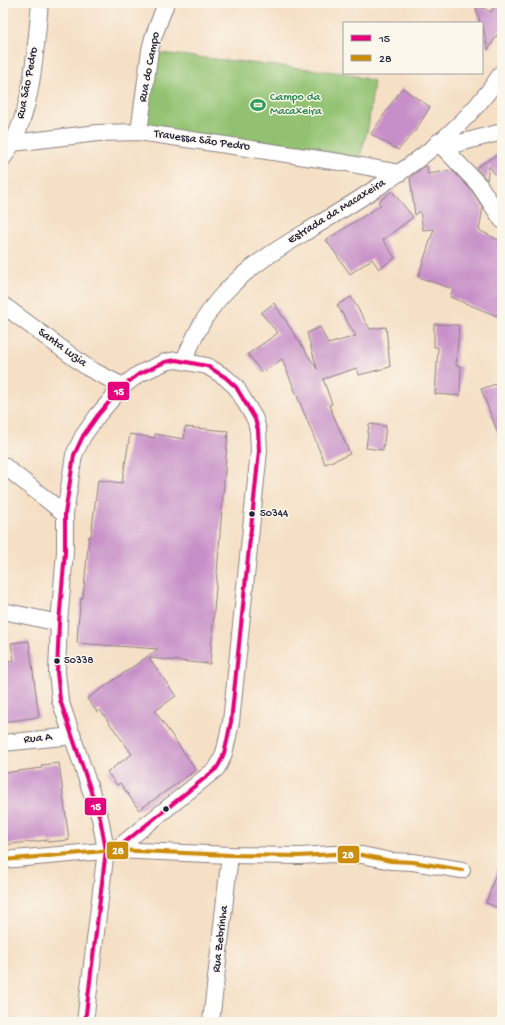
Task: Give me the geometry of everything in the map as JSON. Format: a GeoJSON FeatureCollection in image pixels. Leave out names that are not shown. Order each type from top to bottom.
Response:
{"type":"FeatureCollection","features":[{"type":"Feature","properties":{"kind":"street","name":"Rua São Pedro"},"geometry":{"type":"LineString","coordinates":[[3,158],[8,143],[25,107],[34,65],[40,3]]}},
{"type":"Feature","properties":{"kind":"street","name":"Rua do Campo"},"geometry":{"type":"LineString","coordinates":[[139,132],[152,44],[166,3]]}},
{"type":"Feature","properties":{"kind":"street","name":"Estrada da Macaxeira"},"geometry":{"type":"LineString","coordinates":[[184,360],[196,331],[208,312],[225,291],[245,272],[267,256],[400,173],[441,144],[478,104],[502,72]]}},
{"type":"Feature","properties":{"kind":"street","name":"Travessa São Pedro"},"geometry":{"type":"LineString","coordinates":[[8,143],[98,133],[139,132],[346,163],[400,173]]}},
{"type":"Feature","properties":{"kind":"street"},"geometry":{"type":"LineString","coordinates":[[441,144],[502,132]]}},
{"type":"Feature","properties":{"kind":"street"},"geometry":{"type":"LineString","coordinates":[[441,144],[479,185],[502,220]]}},
{"type":"Feature","properties":{"kind":"street","name":"Santa Luzia"},"geometry":{"type":"LineString","coordinates":[[3,305],[88,368],[123,386]]}},
{"type":"Feature","properties":{"kind":"street"},"geometry":{"type":"LineString","coordinates":[[85,1022],[111,850],[60,700],[57,659],[65,552],[65,514],[74,455],[78,446],[98,415],[123,386],[139,374],[166,362],[184,360],[207,366],[225,376],[236,387],[255,419],[258,430],[259,451],[231,722],[220,764],[216,769],[111,850]]}},
{"type":"Feature","properties":{"kind":"street"},"geometry":{"type":"LineString","coordinates":[[3,465],[65,514]]}},
{"type":"Feature","properties":{"kind":"street"},"geometry":{"type":"LineString","coordinates":[[3,611],[59,623]]}},
{"type":"Feature","properties":{"kind":"street","name":"Rua A"},"geometry":{"type":"LineString","coordinates":[[3,743],[73,736]]}},
{"type":"Feature","properties":{"kind":"street"},"geometry":{"type":"LineString","coordinates":[[3,860],[111,850],[230,855],[362,855],[391,861],[413,862],[462,870]]}},
{"type":"Feature","properties":{"kind":"street","name":"Rua Zebrinha"},"geometry":{"type":"LineString","coordinates":[[211,1022],[230,855]]}},
{"type":"Feature","properties":{"kind":"green space","name":"Campo da Macaxeira"},"geometry":{"type":"Polygon","coordinates":[[[150,52],[343,73],[374,81],[368,128],[358,164],[141,131],[150,52]]]}},
{"type":"Feature","properties":{"kind":"building"},"geometry":{"type":"Polygon","coordinates":[[[496,3],[502,3],[502,27],[488,50],[483,22],[480,22],[475,4],[491,12],[496,3]]]}},
{"type":"Feature","properties":{"kind":"building"},"geometry":{"type":"Polygon","coordinates":[[[402,88],[430,107],[415,131],[398,150],[371,134],[402,88]]]}},
{"type":"Feature","properties":{"kind":"building"},"geometry":{"type":"Polygon","coordinates":[[[502,151],[502,184],[489,166],[487,180],[476,168],[502,151]]]}},
{"type":"Feature","properties":{"kind":"building"},"geometry":{"type":"Polygon","coordinates":[[[427,166],[428,174],[452,170],[472,191],[483,208],[479,230],[502,242],[502,318],[450,297],[453,289],[418,277],[434,229],[423,230],[420,211],[415,215],[410,177],[427,166]]]}},
{"type":"Feature","properties":{"kind":"building"},"geometry":{"type":"Polygon","coordinates":[[[392,191],[413,217],[383,240],[395,258],[379,269],[372,259],[350,274],[326,240],[381,205],[378,202],[392,191]]]}},
{"type":"Feature","properties":{"kind":"building"},"geometry":{"type":"Polygon","coordinates":[[[351,297],[370,329],[386,327],[390,367],[359,375],[357,368],[323,379],[332,404],[329,405],[350,454],[325,464],[282,359],[262,373],[248,354],[278,333],[261,313],[274,303],[317,369],[307,333],[320,327],[328,344],[356,336],[337,305],[351,297]]]}},
{"type":"Feature","properties":{"kind":"building"},"geometry":{"type":"Polygon","coordinates":[[[434,324],[459,325],[456,366],[461,366],[460,396],[435,394],[438,347],[434,347],[434,324]]]}},
{"type":"Feature","properties":{"kind":"building"},"geometry":{"type":"Polygon","coordinates":[[[499,383],[502,390],[501,441],[481,389],[499,383]]]}},
{"type":"Feature","properties":{"kind":"building"},"geometry":{"type":"Polygon","coordinates":[[[369,424],[386,426],[383,450],[366,448],[369,424]]]}},
{"type":"Feature","properties":{"kind":"building"},"geometry":{"type":"Polygon","coordinates":[[[185,427],[228,431],[210,664],[149,658],[176,696],[155,711],[196,770],[139,810],[120,783],[117,785],[107,772],[132,754],[100,710],[97,712],[87,699],[158,649],[77,643],[81,598],[83,598],[89,536],[91,536],[98,480],[122,483],[130,434],[155,438],[155,434],[184,439],[185,427]]]}},
{"type":"Feature","properties":{"kind":"building"},"geometry":{"type":"Polygon","coordinates":[[[29,641],[39,717],[3,722],[3,662],[14,661],[11,643],[29,641]]]}},
{"type":"Feature","properties":{"kind":"building"},"geometry":{"type":"Polygon","coordinates":[[[59,763],[69,840],[48,842],[48,840],[3,845],[3,773],[42,768],[41,765],[59,763]]]}},
{"type":"Feature","properties":{"kind":"building"},"geometry":{"type":"Polygon","coordinates":[[[500,862],[502,863],[502,909],[486,903],[500,862]]]}},
{"type":"Feature","properties":{"kind":"transit line","name":"15"},"geometry":{"type":"LineString","coordinates":[[85,1022],[106,850],[100,818],[60,700],[57,672],[59,623],[65,552],[65,514],[74,455],[83,436],[98,415],[123,386],[139,374],[165,362],[176,360],[207,366],[225,377],[236,387],[255,419],[258,430],[259,451],[231,722],[226,747],[216,769],[115,850]]}},
{"type":"Feature","properties":{"kind":"transit line","name":"28"},"geometry":{"type":"LineString","coordinates":[[3,860],[115,850],[230,855],[300,856],[334,854],[362,855],[391,861],[413,862],[462,870]]}},
{"type":"Feature","properties":{"kind":"place","name":"Campo da Macaxeira"},"geometry":{"type":"Point","coordinates":[258,105]}},
{"type":"Feature","properties":{"kind":"place","name":"50344"},"geometry":{"type":"Point","coordinates":[252,514]}},
{"type":"Feature","properties":{"kind":"place","name":"50338"},"geometry":{"type":"Point","coordinates":[57,661]}}]}
